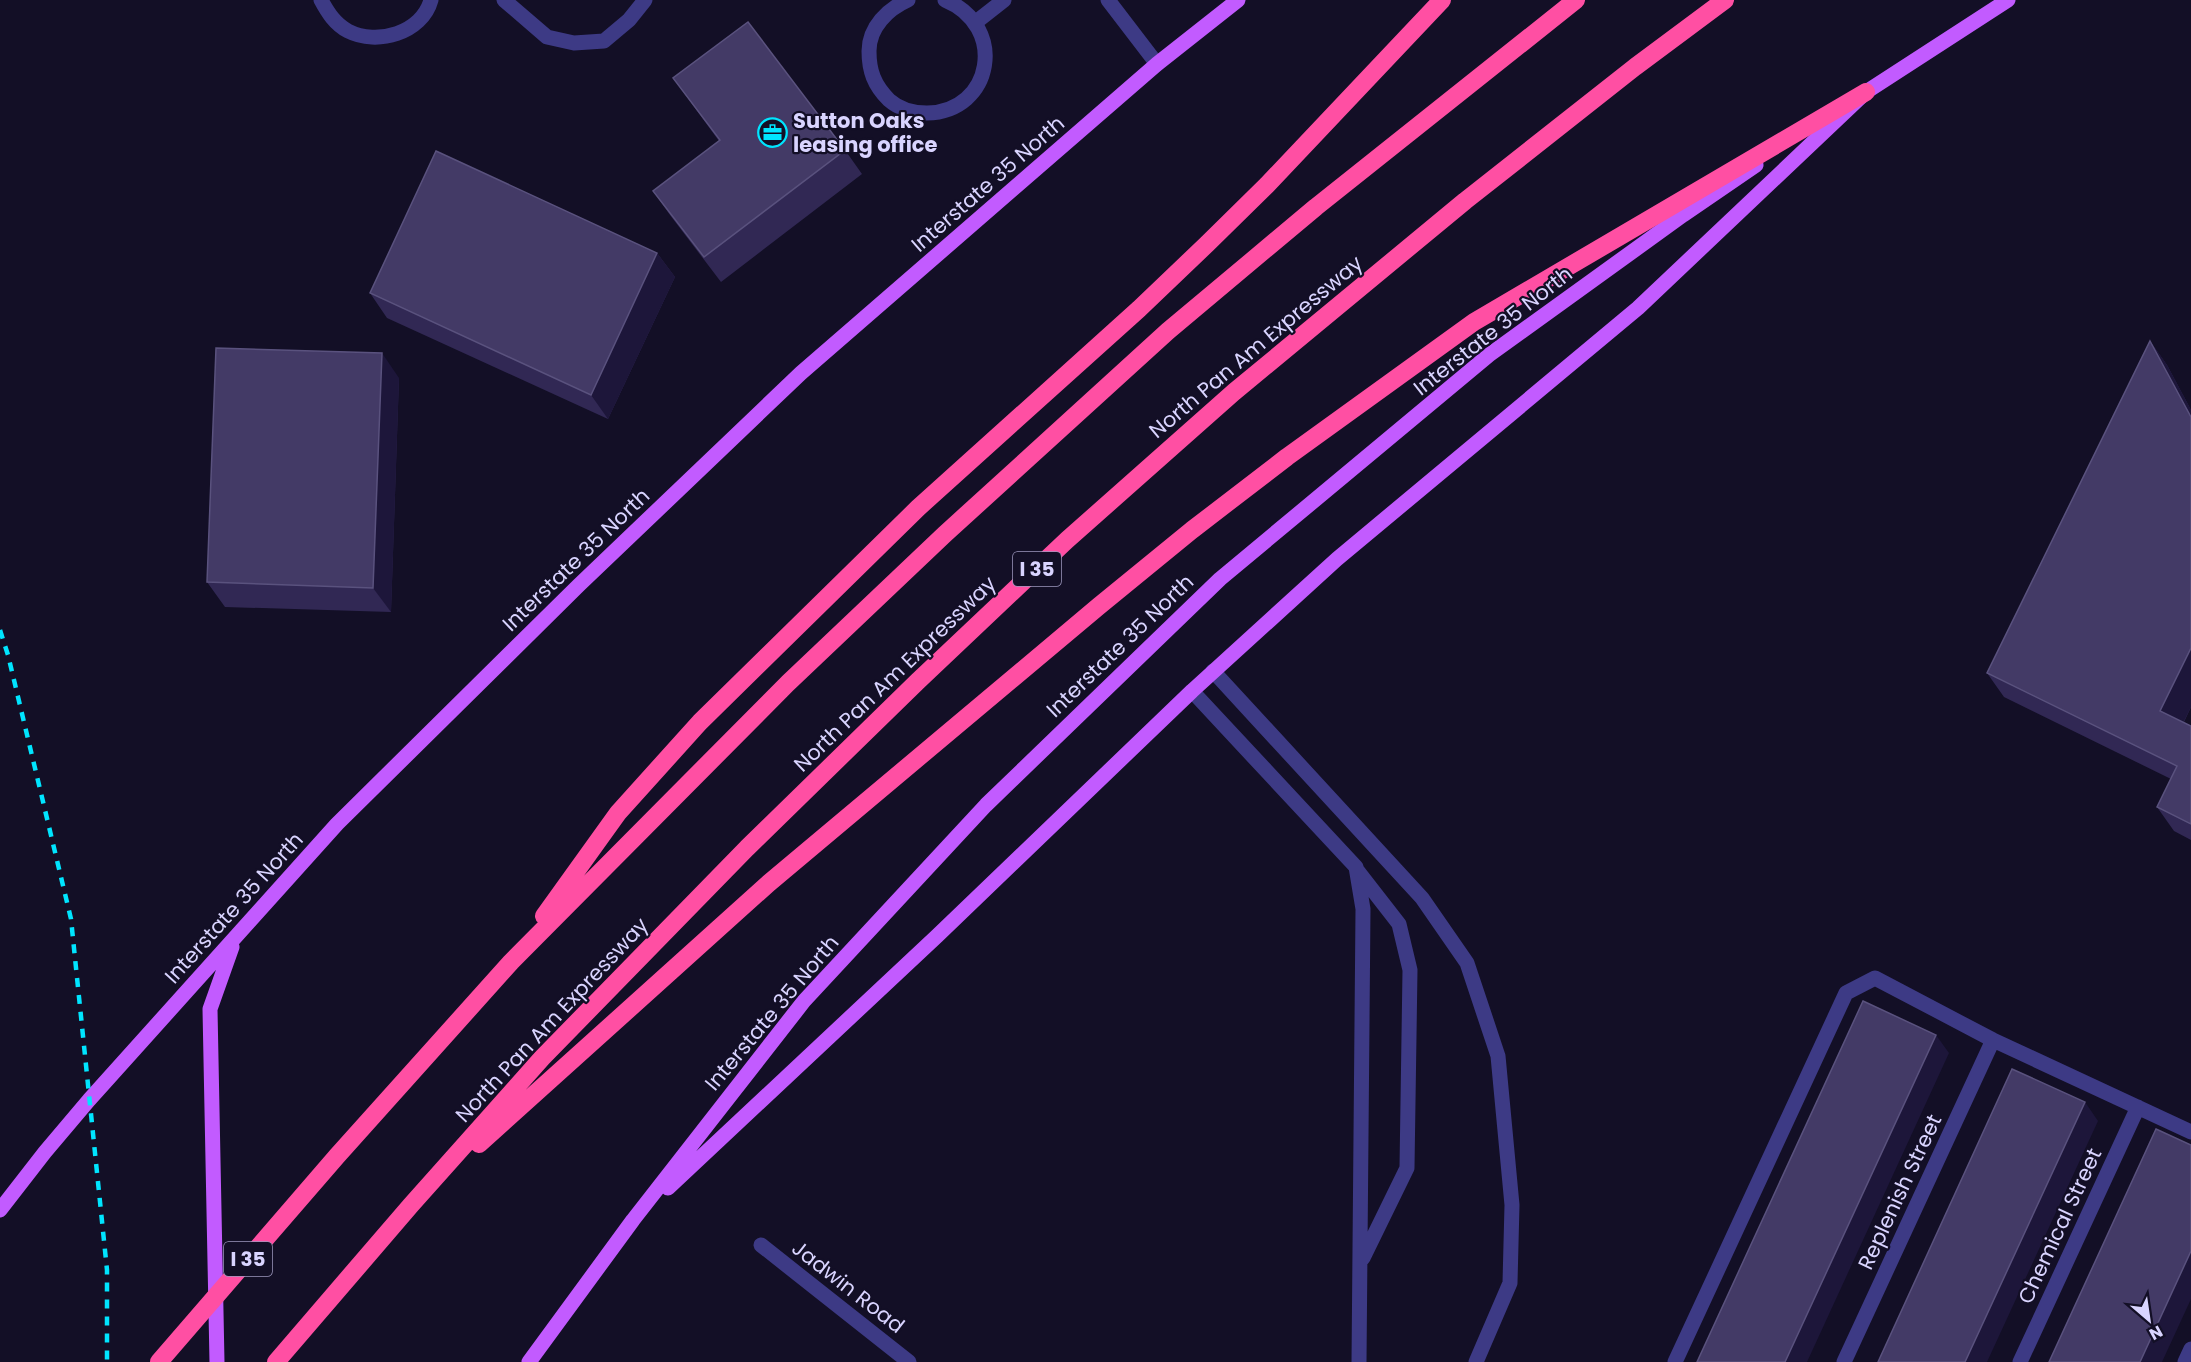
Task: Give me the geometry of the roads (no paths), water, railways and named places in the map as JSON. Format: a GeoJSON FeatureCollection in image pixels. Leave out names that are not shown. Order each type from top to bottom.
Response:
{"type":"FeatureCollection","features":[{"type":"Feature","properties":{"kind":"highway"},"geometry":{"type":"LineString","coordinates":[[511,962],[618,813],[700,722],[918,508],[1139,309],[1216,236],[1442,0]]}},
{"type":"Feature","properties":{"kind":"highway","name":"I 35"},"geometry":{"type":"LineString","coordinates":[[159,1362],[337,1156],[511,962],[796,675],[945,534],[1168,331],[1316,207],[1576,0]]}},
{"type":"Feature","properties":{"kind":"highway","name":"North Pan Am Expressway"},"geometry":{"type":"LineString","coordinates":[[276,1362],[542,1058],[747,848],[1068,540],[1234,392],[1464,201],[1635,67],[1725,0]]}},
{"type":"Feature","properties":{"kind":"highway"},"geometry":{"type":"LineString","coordinates":[[411,1206],[769,883],[1107,599],[1287,457],[1474,322],[1866,92]]}},
{"type":"Feature","properties":{"kind":"main road","name":"Interstate 35 North"},"geometry":{"type":"LineString","coordinates":[[0,1210],[89,1100],[345,816],[579,585],[792,381],[1157,64],[1238,0]]}},
{"type":"Feature","properties":{"kind":"main road"},"geometry":{"type":"LineString","coordinates":[[633,1221],[937,936],[1192,691],[1337,559],[1638,308],[1866,92],[2008,0]]}},
{"type":"Feature","properties":{"kind":"main road","name":"Interstate 35 North"},"geometry":{"type":"LineString","coordinates":[[530,1362],[633,1221],[804,1001],[986,805],[1220,579],[1489,355],[1683,215],[1866,92]]}},
{"type":"Feature","properties":{"kind":"main road"},"geometry":{"type":"LineString","coordinates":[[217,1362],[210,1009],[235,938]]}},
{"type":"Feature","properties":{"kind":"street"},"geometry":{"type":"LineString","coordinates":[[321,0],[331,18],[349,32],[372,38],[395,35],[416,23],[431,0]]}},
{"type":"Feature","properties":{"kind":"street"},"geometry":{"type":"LineString","coordinates":[[504,0],[547,37],[574,44],[604,41],[629,20],[645,0]]}},
{"type":"Feature","properties":{"kind":"street"},"geometry":{"type":"LineString","coordinates":[[908,0],[894,6],[878,23],[869,44],[869,67],[878,88],[894,105],[916,113],[939,112],[960,104],[976,87],[985,66],[985,43],[976,22],[959,6],[945,0]]}},
{"type":"Feature","properties":{"kind":"street"},"geometry":{"type":"LineString","coordinates":[[976,22],[1004,0]]}},
{"type":"Feature","properties":{"kind":"street"},"geometry":{"type":"LineString","coordinates":[[1108,0],[1157,64]]}},
{"type":"Feature","properties":{"kind":"street"},"geometry":{"type":"LineString","coordinates":[[1214,671],[1422,898],[1467,963],[1498,1056],[1512,1205],[1510,1283],[1476,1362]]}},
{"type":"Feature","properties":{"kind":"street"},"geometry":{"type":"LineString","coordinates":[[1192,691],[1356,867],[1399,924],[1410,970],[1407,1168],[1360,1264]]}},
{"type":"Feature","properties":{"kind":"street"},"geometry":{"type":"LineString","coordinates":[[1356,867],[1363,909],[1359,1362]]}},
{"type":"Feature","properties":{"kind":"street"},"geometry":{"type":"LineString","coordinates":[[1676,1362],[1845,993],[1875,978],[1993,1040],[2191,1132]]}},
{"type":"Feature","properties":{"kind":"street","name":"Replenish Street"},"geometry":{"type":"LineString","coordinates":[[1844,1362],[1993,1040]]}},
{"type":"Feature","properties":{"kind":"street","name":"Chemical Street"},"geometry":{"type":"LineString","coordinates":[[2020,1362],[2138,1107]]}},
{"type":"Feature","properties":{"kind":"street","name":"Jadwin Road"},"geometry":{"type":"LineString","coordinates":[[761,1245],[909,1362]]}},
{"type":"Feature","properties":{"kind":"street"},"geometry":{"type":"LineString","coordinates":[[2185,1362],[2191,1349]]}},
{"type":"Feature","properties":{"kind":"railway"},"geometry":{"type":"LineString","coordinates":[[0,630],[8,655],[71,919],[107,1270],[107,1362]]}},
{"type":"Feature","properties":{"kind":"place","name":"Sutton Oaks leasing office"},"geometry":{"type":"Point","coordinates":[772,133]}}]}
